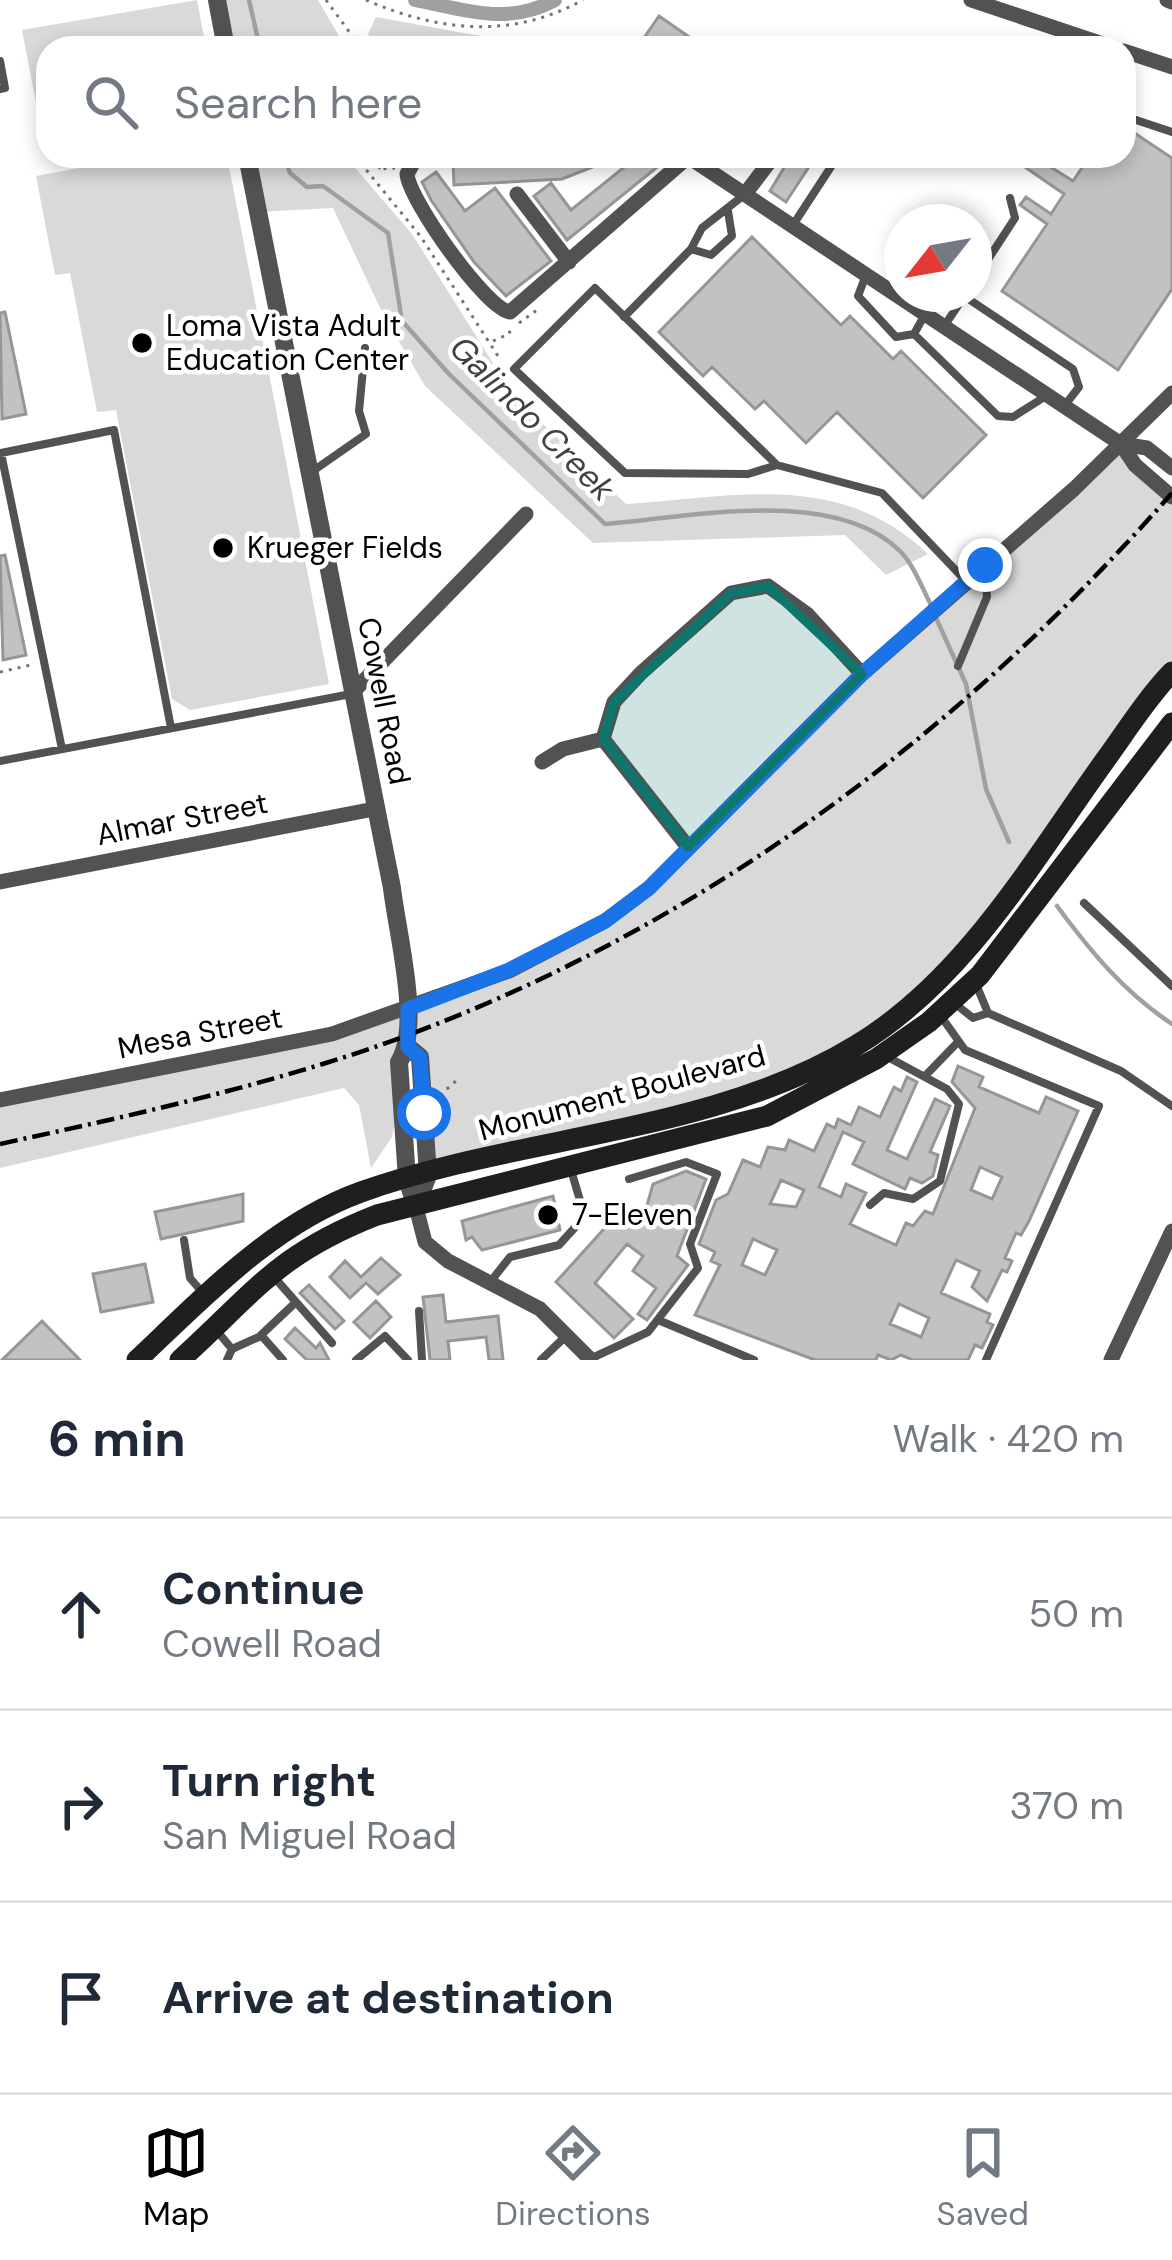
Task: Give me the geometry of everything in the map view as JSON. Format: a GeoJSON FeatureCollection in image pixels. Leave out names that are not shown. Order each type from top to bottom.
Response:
{"type":"FeatureCollection","features":[{"type":"Feature","properties":{"kind":"main road","name":"Monument Boulevard"},"geometry":{"type":"LineString","coordinates":[[137,1360],[205,1296],[286,1231],[358,1193],[756,1094],[860,1044],[910,1006],[964,954],[1172,672]]}},
{"type":"Feature","properties":{"kind":"main road","name":"Monument Boulevard"},"geometry":{"type":"LineString","coordinates":[[180,1360],[270,1271],[340,1229],[766,1117],[883,1054],[974,980],[1172,723]]}},
{"type":"Feature","properties":{"kind":"street"},"geometry":{"type":"LineString","coordinates":[[217,0],[224,36]]}},
{"type":"Feature","properties":{"kind":"street"},"geometry":{"type":"LineString","coordinates":[[971,0],[1079,36]]}},
{"type":"Feature","properties":{"kind":"street"},"geometry":{"type":"LineString","coordinates":[[1136,55],[1172,67]]}},
{"type":"Feature","properties":{"kind":"street","name":"Cowell Road"},"geometry":{"type":"LineString","coordinates":[[249,168],[374,809],[408,1009],[408,1047],[399,1062],[418,1177]]}},
{"type":"Feature","properties":{"kind":"street"},"geometry":{"type":"LineString","coordinates":[[412,168],[408,188],[416,204],[501,311],[519,309],[675,168]]}},
{"type":"Feature","properties":{"kind":"street"},"geometry":{"type":"LineString","coordinates":[[706,168],[1121,444],[1135,465],[1172,496]]}},
{"type":"Feature","properties":{"kind":"street"},"geometry":{"type":"LineString","coordinates":[[745,194],[765,168]]}},
{"type":"Feature","properties":{"kind":"street"},"geometry":{"type":"LineString","coordinates":[[517,194],[569,262]]}},
{"type":"Feature","properties":{"kind":"street","name":"Mesa Street"},"geometry":{"type":"LineString","coordinates":[[0,1100],[332,1034],[509,970],[605,921],[649,888],[862,674],[1172,393]]}},
{"type":"Feature","properties":{"kind":"street"},"geometry":{"type":"LineString","coordinates":[[1121,444],[1147,448],[1172,468]]}},
{"type":"Feature","properties":{"kind":"street"},"geometry":{"type":"LineString","coordinates":[[351,694],[526,514]]}},
{"type":"Feature","properties":{"kind":"street"},"geometry":{"type":"LineString","coordinates":[[602,739],[614,702],[731,593],[768,586],[807,614],[862,674]]}},
{"type":"Feature","properties":{"kind":"street"},"geometry":{"type":"LineString","coordinates":[[542,762],[563,749],[602,739]]}},
{"type":"Feature","properties":{"kind":"street"},"geometry":{"type":"LineString","coordinates":[[602,739],[688,847]]}},
{"type":"Feature","properties":{"kind":"street","name":"Almar Street"},"geometry":{"type":"LineString","coordinates":[[0,882],[374,809]]}},
{"type":"Feature","properties":{"kind":"street","name":"Cowell Road"},"geometry":{"type":"LineString","coordinates":[[408,1047],[420,1058],[423,1094],[416,1207]]}},
{"type":"Feature","properties":{"kind":"street"},"geometry":{"type":"LineString","coordinates":[[416,1207],[424,1242],[448,1261],[540,1309],[590,1359]]}},
{"type":"Feature","properties":{"kind":"street"},"geometry":{"type":"LineString","coordinates":[[1111,1360],[1170,1230]]}},
{"type":"Feature","properties":{"kind":"lane"},"geometry":{"type":"LineString","coordinates":[[0,61],[5,88],[0,89]]}},
{"type":"Feature","properties":{"kind":"lane"},"geometry":{"type":"LineString","coordinates":[[1136,120],[1172,132]]}},
{"type":"Feature","properties":{"kind":"lane"},"geometry":{"type":"LineString","coordinates":[[792,225],[830,168]]}},
{"type":"Feature","properties":{"kind":"lane"},"geometry":{"type":"LineString","coordinates":[[624,317],[691,249],[702,228],[745,194]]}},
{"type":"Feature","properties":{"kind":"lane"},"geometry":{"type":"LineString","coordinates":[[992,253],[1015,218],[1010,199]]}},
{"type":"Feature","properties":{"kind":"lane"},"geometry":{"type":"LineString","coordinates":[[691,249],[711,255],[731,236],[728,211]]}},
{"type":"Feature","properties":{"kind":"lane"},"geometry":{"type":"LineString","coordinates":[[866,274],[858,296],[896,337],[914,334]]}},
{"type":"Feature","properties":{"kind":"lane"},"geometry":{"type":"LineString","coordinates":[[777,465],[748,475],[625,473],[514,369],[595,288],[777,465],[882,493],[965,581]]}},
{"type":"Feature","properties":{"kind":"lane"},"geometry":{"type":"LineString","coordinates":[[945,325],[954,312]]}},
{"type":"Feature","properties":{"kind":"lane"},"geometry":{"type":"LineString","coordinates":[[990,312],[1073,369],[1079,387],[1065,405]]}},
{"type":"Feature","properties":{"kind":"lane"},"geometry":{"type":"LineString","coordinates":[[914,334],[926,313]]}},
{"type":"Feature","properties":{"kind":"lane"},"geometry":{"type":"LineString","coordinates":[[914,334],[998,416],[1032,408],[1049,394]]}},
{"type":"Feature","properties":{"kind":"lane"},"geometry":{"type":"LineString","coordinates":[[309,474],[366,434],[358,411],[365,348]]}},
{"type":"Feature","properties":{"kind":"lane"},"geometry":{"type":"LineString","coordinates":[[62,749],[1,453],[114,430],[171,728]]}},
{"type":"Feature","properties":{"kind":"lane"},"geometry":{"type":"LineString","coordinates":[[958,666],[987,597],[985,565]]}},
{"type":"Feature","properties":{"kind":"lane"},"geometry":{"type":"LineString","coordinates":[[0,760],[351,694]]}},
{"type":"Feature","properties":{"kind":"lane"},"geometry":{"type":"LineString","coordinates":[[1084,903],[1172,986]]}},
{"type":"Feature","properties":{"kind":"lane"},"geometry":{"type":"LineString","coordinates":[[974,980],[986,998],[988,1013]]}},
{"type":"Feature","properties":{"kind":"lane"},"geometry":{"type":"LineString","coordinates":[[945,1007],[973,1018],[988,1013],[1121,1071],[1172,1106]]}},
{"type":"Feature","properties":{"kind":"lane"},"geometry":{"type":"LineString","coordinates":[[945,1007],[956,1044]]}},
{"type":"Feature","properties":{"kind":"lane"},"geometry":{"type":"LineString","coordinates":[[925,1076],[956,1044]]}},
{"type":"Feature","properties":{"kind":"lane"},"geometry":{"type":"LineString","coordinates":[[956,1044],[1099,1106],[986,1360]]}},
{"type":"Feature","properties":{"kind":"lane"},"geometry":{"type":"LineString","coordinates":[[870,1205],[884,1192],[913,1199],[940,1181],[959,1104],[925,1076],[883,1054]]}},
{"type":"Feature","properties":{"kind":"lane"},"geometry":{"type":"LineString","coordinates":[[590,1359],[648,1332],[698,1268],[690,1244],[717,1174],[686,1162],[629,1180]]}},
{"type":"Feature","properties":{"kind":"lane"},"geometry":{"type":"LineString","coordinates":[[491,1281],[510,1257],[559,1245],[579,1223],[582,1208],[571,1169]]}},
{"type":"Feature","properties":{"kind":"lane"},"geometry":{"type":"LineString","coordinates":[[184,1240],[190,1278],[205,1296]]}},
{"type":"Feature","properties":{"kind":"lane"},"geometry":{"type":"LineString","coordinates":[[270,1271],[332,1343]]}},
{"type":"Feature","properties":{"kind":"lane"},"geometry":{"type":"LineString","coordinates":[[227,1360],[232,1349],[262,1336],[296,1303]]}},
{"type":"Feature","properties":{"kind":"lane"},"geometry":{"type":"LineString","coordinates":[[419,1311],[422,1360]]}},
{"type":"Feature","properties":{"kind":"lane"},"geometry":{"type":"LineString","coordinates":[[658,1320],[754,1360]]}},
{"type":"Feature","properties":{"kind":"lane"},"geometry":{"type":"LineString","coordinates":[[212,1326],[232,1349]]}},
{"type":"Feature","properties":{"kind":"lane"},"geometry":{"type":"LineString","coordinates":[[541,1360],[568,1334]]}},
{"type":"Feature","properties":{"kind":"lane"},"geometry":{"type":"LineString","coordinates":[[262,1336],[283,1360]]}},
{"type":"Feature","properties":{"kind":"lane"},"geometry":{"type":"LineString","coordinates":[[356,1360],[385,1336],[408,1360]]}},
{"type":"Feature","properties":{"kind":"path"},"geometry":{"type":"LineString","coordinates":[[326,0],[352,36]]}},
{"type":"Feature","properties":{"kind":"path"},"geometry":{"type":"LineString","coordinates":[[366,0],[410,15],[488,28],[530,25],[583,0]]}},
{"type":"Feature","properties":{"kind":"path"},"geometry":{"type":"LineString","coordinates":[[365,168],[422,237],[498,356]]}},
{"type":"Feature","properties":{"kind":"path"},"geometry":{"type":"LineString","coordinates":[[423,1094],[439,1095],[456,1081]]}},
{"type":"Feature","properties":{"kind":"highlighted area"},"geometry":{"type":"Polygon","coordinates":[[[768,586],[862,674],[688,847],[603,739],[614,702],[731,593],[768,586]]]}},
{"type":"Feature","properties":{"kind":"shaded area"},"geometry":{"type":"Polygon","coordinates":[[[197,0],[204,36],[36,36],[36,103],[22,30],[197,0]]]}},
{"type":"Feature","properties":{"kind":"shaded area"},"geometry":{"type":"Polygon","coordinates":[[[217,0],[318,0],[339,36],[224,36],[217,0]]]}},
{"type":"Feature","properties":{"kind":"shaded area"},"geometry":{"type":"Polygon","coordinates":[[[376,17],[480,36],[369,36],[376,17]]]}},
{"type":"Feature","properties":{"kind":"shaded area","name":"Krueger Fields"},"geometry":{"type":"Polygon","coordinates":[[[79,168],[229,168],[329,684],[190,710],[172,699],[116,410],[97,412],[70,273],[55,275],[36,176],[79,168]]]}},
{"type":"Feature","properties":{"kind":"shaded area"},"geometry":{"type":"Polygon","coordinates":[[[249,168],[355,168],[412,234],[493,363],[487,370],[626,504],[747,495],[823,499],[894,527],[928,554],[886,575],[845,535],[593,543],[425,386],[383,314],[333,208],[258,212],[249,168]]]}},
{"type":"Feature","properties":{"kind":"shaded area"},"geometry":{"type":"Polygon","coordinates":[[[1121,444],[1172,497],[1172,664],[964,954],[807,1073],[428,1175],[420,1058],[409,1048],[392,1137],[371,1168],[359,1105],[344,1088],[0,1168],[0,1100],[331,1034],[408,1009],[605,921],[862,674],[1121,444]]]}},
{"type":"Feature","properties":{"kind":"building"},"geometry":{"type":"Polygon","coordinates":[[[659,16],[688,36],[645,36],[659,16]]]}},
{"type":"Feature","properties":{"kind":"building"},"geometry":{"type":"Polygon","coordinates":[[[1136,134],[1172,158],[1172,289],[1118,370],[1002,291],[1047,224],[1020,205],[1026,197],[1051,214],[1064,194],[1026,168],[1052,168],[1073,181],[1082,168],[1136,168],[1136,134]]]}},
{"type":"Feature","properties":{"kind":"building"},"geometry":{"type":"Polygon","coordinates":[[[453,168],[590,168],[562,179],[454,185],[453,168]]]}},
{"type":"Feature","properties":{"kind":"building"},"geometry":{"type":"Polygon","coordinates":[[[623,168],[656,168],[567,240],[534,196],[551,183],[571,210],[623,168]]]}},
{"type":"Feature","properties":{"kind":"building"},"geometry":{"type":"Polygon","coordinates":[[[784,168],[808,168],[786,202],[770,191],[784,168]]]}},
{"type":"Feature","properties":{"kind":"building"},"geometry":{"type":"Polygon","coordinates":[[[436,172],[465,211],[495,188],[551,261],[506,296],[474,262],[431,200],[422,182],[436,172]]]}},
{"type":"Feature","properties":{"kind":"building"},"geometry":{"type":"Polygon","coordinates":[[[752,237],[841,325],[850,316],[893,359],[901,351],[986,435],[923,498],[837,412],[806,443],[764,401],[755,409],[712,367],[703,376],[659,332],[752,237]]]}},
{"type":"Feature","properties":{"kind":"building"},"geometry":{"type":"Polygon","coordinates":[[[5,312],[26,414],[2,419],[0,313],[5,312]]]}},
{"type":"Feature","properties":{"kind":"building"},"geometry":{"type":"Polygon","coordinates":[[[5,555],[26,655],[3,660],[0,556],[5,555]]]}},
{"type":"Feature","properties":{"kind":"building"},"geometry":{"type":"Polygon","coordinates":[[[958,1066],[983,1077],[979,1087],[1039,1113],[1046,1097],[1078,1111],[1029,1221],[1021,1235],[1016,1233],[1005,1258],[1012,1261],[1007,1272],[1002,1270],[987,1301],[972,1287],[980,1271],[956,1260],[941,1293],[990,1314],[987,1322],[993,1325],[982,1348],[975,1345],[968,1360],[913,1360],[901,1355],[891,1360],[878,1355],[876,1360],[815,1360],[695,1315],[720,1265],[711,1261],[715,1252],[699,1244],[716,1200],[728,1194],[743,1160],[760,1167],[768,1147],[785,1150],[789,1140],[814,1151],[827,1124],[835,1128],[838,1119],[851,1125],[859,1107],[880,1117],[894,1087],[901,1091],[907,1077],[917,1082],[887,1150],[907,1159],[935,1099],[950,1106],[930,1152],[938,1155],[933,1176],[922,1183],[910,1178],[905,1189],[853,1164],[864,1142],[843,1132],[819,1187],[841,1197],[846,1184],[866,1193],[850,1224],[896,1245],[906,1223],[913,1226],[925,1211],[933,1214],[975,1108],[952,1082],[958,1066]],[[980,1167],[971,1190],[992,1199],[1002,1177],[980,1167]],[[781,1180],[770,1204],[796,1207],[804,1190],[781,1180]],[[753,1239],[742,1265],[765,1275],[777,1250],[753,1239]],[[899,1304],[890,1324],[921,1337],[929,1318],[899,1304]]]}},
{"type":"Feature","properties":{"kind":"building"},"geometry":{"type":"Polygon","coordinates":[[[686,1171],[706,1179],[677,1256],[688,1265],[647,1320],[638,1314],[656,1288],[633,1271],[643,1256],[627,1244],[595,1283],[633,1319],[614,1338],[556,1282],[622,1209],[642,1223],[653,1184],[686,1171]]]}},
{"type":"Feature","properties":{"kind":"building"},"geometry":{"type":"Polygon","coordinates":[[[243,1194],[243,1221],[161,1239],[155,1212],[243,1194]]]}},
{"type":"Feature","properties":{"kind":"building"},"geometry":{"type":"Polygon","coordinates":[[[553,1196],[560,1230],[482,1250],[472,1237],[466,1240],[462,1221],[553,1196]]]}},
{"type":"Feature","properties":{"kind":"building"},"geometry":{"type":"Polygon","coordinates":[[[381,1258],[400,1275],[378,1294],[366,1283],[350,1298],[330,1277],[345,1261],[361,1277],[381,1258]]]}},
{"type":"Feature","properties":{"kind":"building"},"geometry":{"type":"Polygon","coordinates":[[[145,1264],[153,1302],[101,1312],[93,1274],[145,1264]]]}},
{"type":"Feature","properties":{"kind":"building"},"geometry":{"type":"Polygon","coordinates":[[[309,1285],[344,1321],[335,1329],[300,1293],[309,1285]]]}},
{"type":"Feature","properties":{"kind":"building"},"geometry":{"type":"Polygon","coordinates":[[[443,1295],[446,1322],[498,1316],[503,1360],[489,1360],[486,1337],[448,1341],[450,1360],[430,1360],[423,1297],[443,1295]]]}},
{"type":"Feature","properties":{"kind":"building"},"geometry":{"type":"Polygon","coordinates":[[[376,1301],[391,1317],[370,1338],[354,1322],[376,1301]]]}},
{"type":"Feature","properties":{"kind":"building"},"geometry":{"type":"Polygon","coordinates":[[[42,1321],[80,1360],[2,1360],[42,1321]]]}},
{"type":"Feature","properties":{"kind":"building"},"geometry":{"type":"Polygon","coordinates":[[[295,1328],[316,1348],[320,1343],[329,1360],[307,1360],[285,1339],[295,1328]]]}},
{"type":"Feature","properties":{"kind":"waterway","name":"Galindo Creek"},"geometry":{"type":"LineString","coordinates":[[249,0],[257,36]]}},
{"type":"Feature","properties":{"kind":"waterway"},"geometry":{"type":"LineString","coordinates":[[415,0],[503,14],[555,0]]}},
{"type":"Feature","properties":{"kind":"waterway","name":"Galindo Creek"},"geometry":{"type":"LineString","coordinates":[[288,168],[307,187],[323,186],[388,233],[402,321],[449,374],[605,524],[759,510],[838,518],[872,531],[900,551],[932,607]]}},
{"type":"Feature","properties":{"kind":"waterway","name":"Galindo Creek"},"geometry":{"type":"LineString","coordinates":[[936,618],[966,684],[986,789],[1009,842]]}},
{"type":"Feature","properties":{"kind":"waterway","name":"Galindo Creek"},"geometry":{"type":"LineString","coordinates":[[1057,906],[1109,970],[1172,1024]]}},
{"type":"Feature","properties":{"kind":"railway"},"geometry":{"type":"LineString","coordinates":[[0,1144],[186,1102],[323,1064],[485,1004],[596,951],[704,891],[806,824],[905,749],[1088,584],[1172,493]]}},
{"type":"Feature","properties":{"kind":"place","name":"Loma Vista Adult Education Center"},"geometry":{"type":"Point","coordinates":[142,343]}},
{"type":"Feature","properties":{"kind":"place","name":"Krueger Fields"},"geometry":{"type":"Point","coordinates":[223,548]}},
{"type":"Feature","properties":{"kind":"place","name":"7-Eleven"},"geometry":{"type":"Point","coordinates":[548,1215]}},
{"type":"Feature","properties":{"kind":"route"},"geometry":{"type":"LineString","coordinates":[[424,1113],[420,1058],[408,1047],[408,1009],[509,970],[605,921],[649,888],[862,674],[985,565]]}}]}
